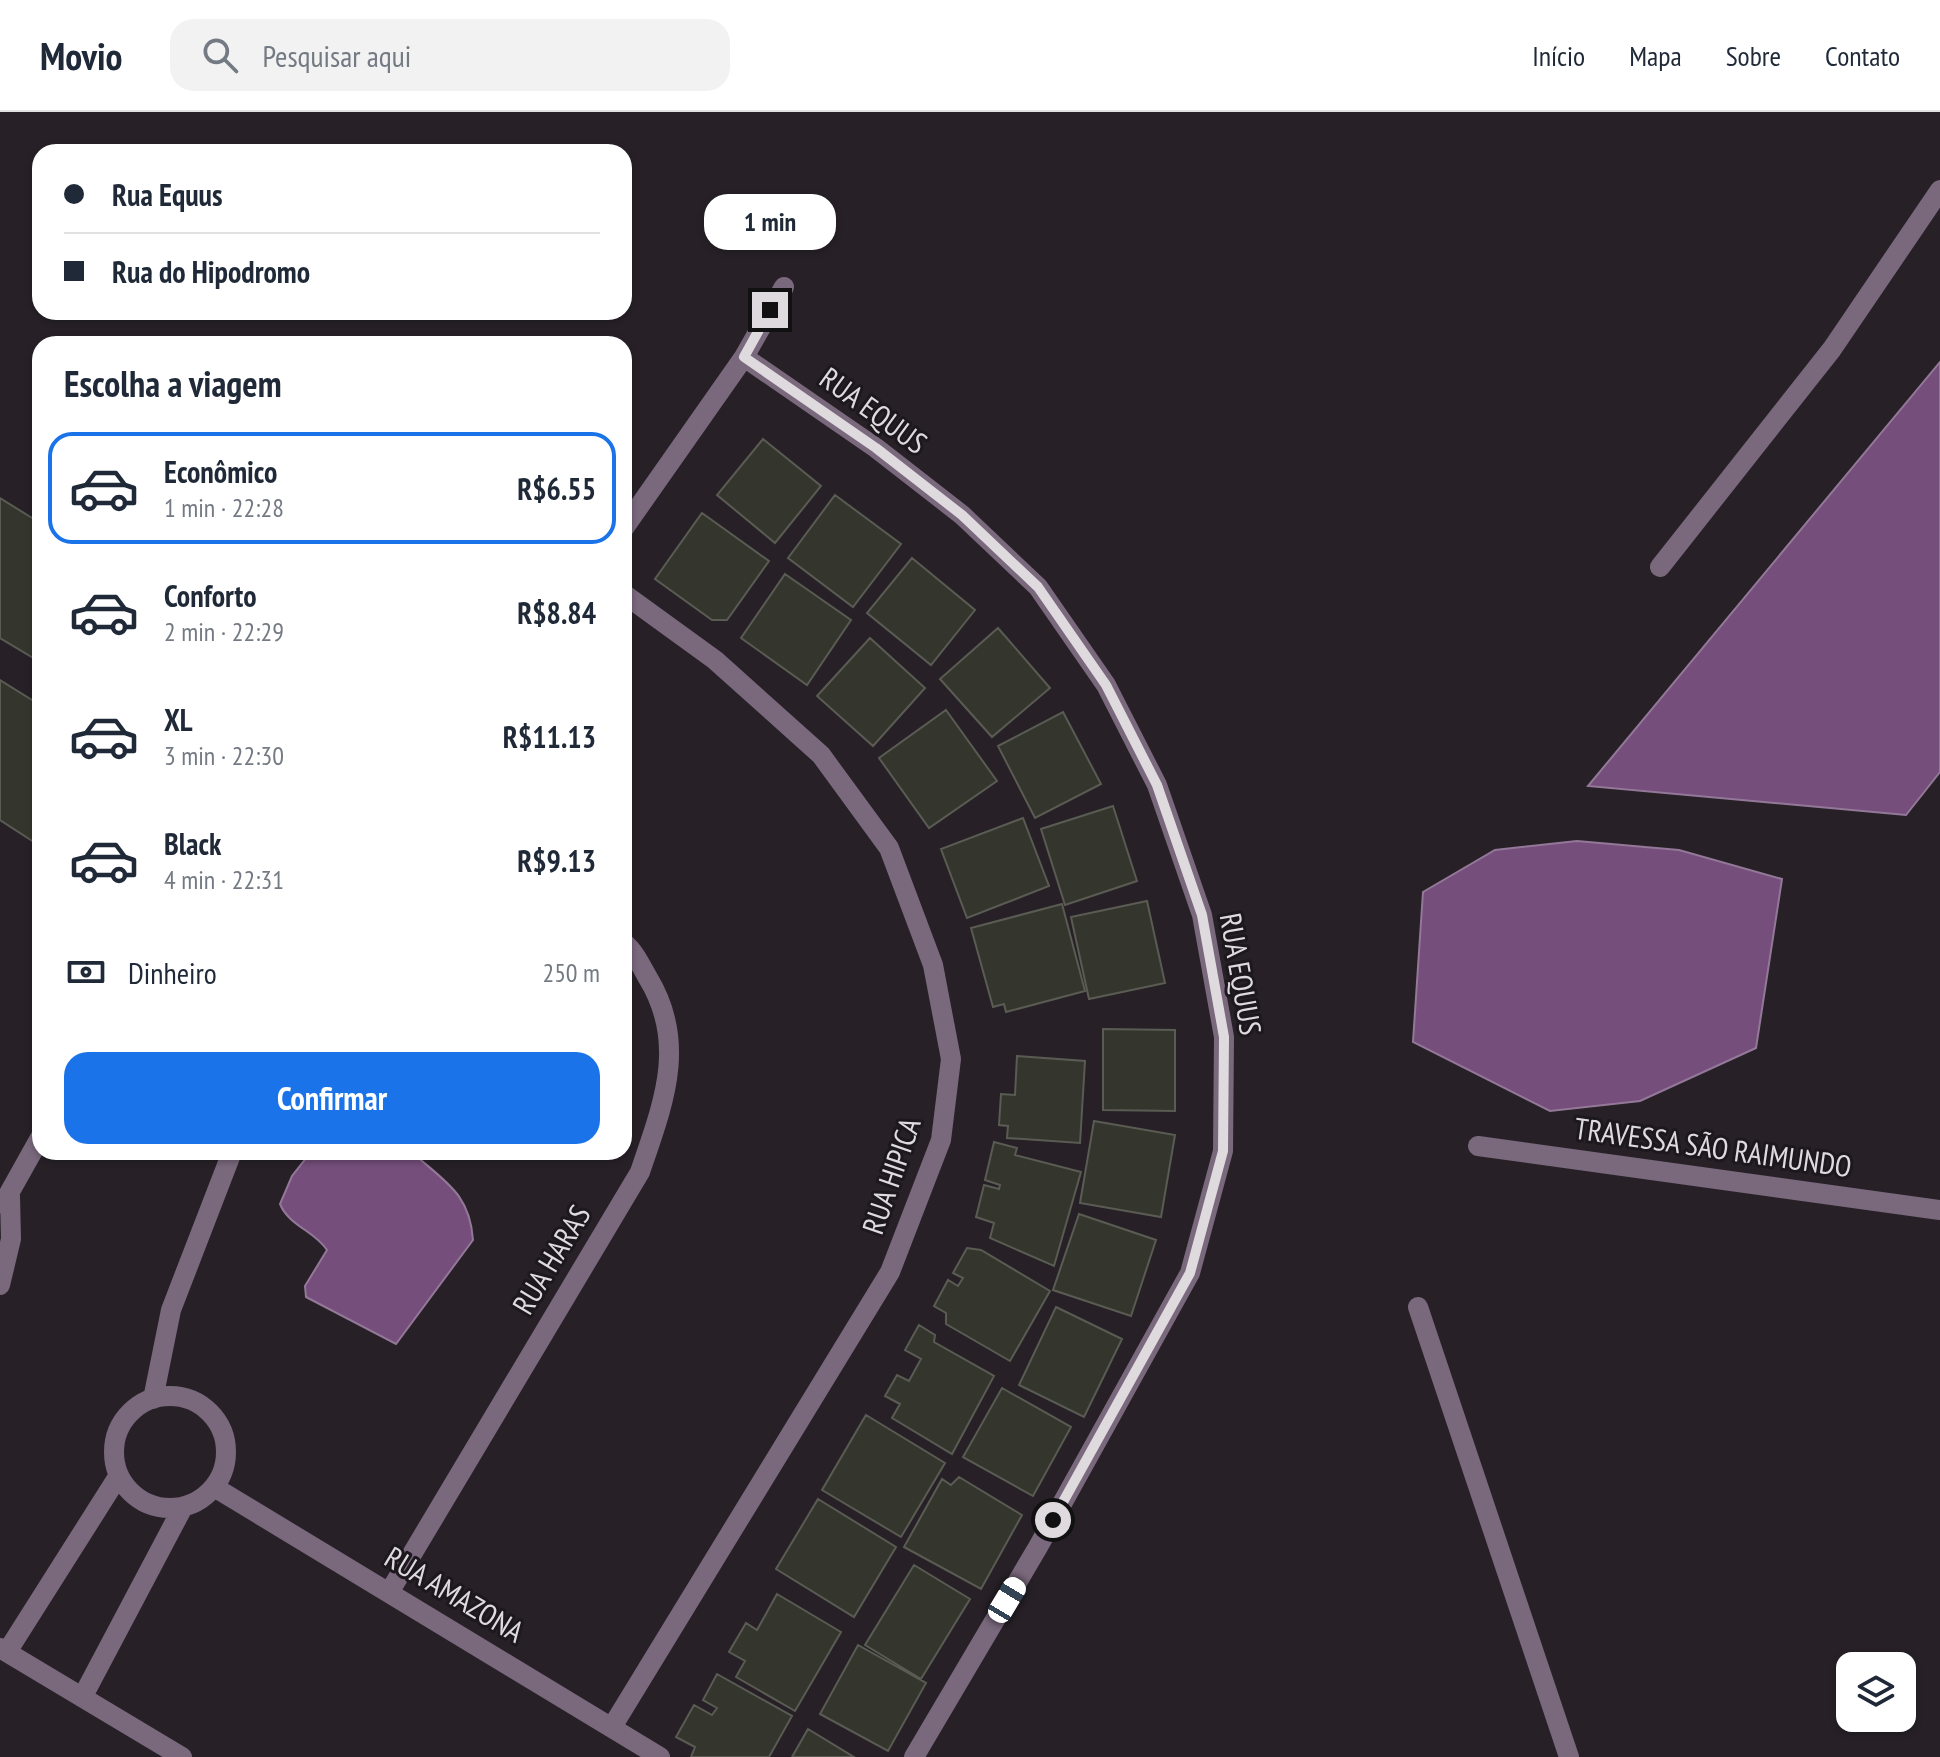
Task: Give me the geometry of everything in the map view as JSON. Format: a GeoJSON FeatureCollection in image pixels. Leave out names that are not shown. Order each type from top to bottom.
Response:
{"type":"FeatureCollection","features":[{"type":"Feature","properties":{"kind":"street"},"geometry":{"type":"LineString","coordinates":[[1660,567],[1832,349],[1940,190]]}},
{"type":"Feature","properties":{"kind":"street"},"geometry":{"type":"LineString","coordinates":[[632,517],[744,357],[784,287]]}},
{"type":"Feature","properties":{"kind":"street","name":"RUA EQUUS"},"geometry":{"type":"LineString","coordinates":[[744,357],[876,448],[962,515],[1038,587],[1106,685],[1157,785],[1202,915],[1224,1037],[1223,1151],[1190,1273],[1038,1547],[914,1757]]}},
{"type":"Feature","properties":{"kind":"street","name":"RUA HIPICA"},"geometry":{"type":"LineString","coordinates":[[612,1727],[890,1272],[941,1140],[951,1059],[933,965],[889,848],[821,755],[715,660],[632,600]]}},
{"type":"Feature","properties":{"kind":"street","name":"RUA HARAS"},"geometry":{"type":"LineString","coordinates":[[390,1591],[640,1172],[664,1101],[672,1043],[661,998],[632,955]]}},
{"type":"Feature","properties":{"kind":"street","name":"TRAVESSA SÃO RAIMUNDO"},"geometry":{"type":"LineString","coordinates":[[1478,1146],[1940,1210]]}},
{"type":"Feature","properties":{"kind":"street"},"geometry":{"type":"LineString","coordinates":[[0,1285],[11,1239],[5,1201],[32,1152]]}},
{"type":"Feature","properties":{"kind":"street"},"geometry":{"type":"LineString","coordinates":[[153,1399],[171,1310],[229,1160]]}},
{"type":"Feature","properties":{"kind":"street"},"geometry":{"type":"LineString","coordinates":[[1418,1307],[1569,1757]]}},
{"type":"Feature","properties":{"kind":"street"},"geometry":{"type":"LineString","coordinates":[[153,1399],[188,1399],[203,1407],[216,1420],[224,1436],[226,1454],[223,1471],[214,1487],[201,1500],[183,1507],[163,1508],[145,1502],[130,1491],[119,1475],[114,1456],[116,1438],[124,1421],[137,1407],[153,1399]]}},
{"type":"Feature","properties":{"kind":"street"},"geometry":{"type":"LineString","coordinates":[[119,1475],[3,1650],[182,1757]]}},
{"type":"Feature","properties":{"kind":"street","name":"RUA AMAZONA"},"geometry":{"type":"LineString","coordinates":[[214,1487],[660,1757]]}},
{"type":"Feature","properties":{"kind":"street"},"geometry":{"type":"LineString","coordinates":[[83,1696],[183,1507]]}},
{"type":"Feature","properties":{"kind":"shaded area"},"geometry":{"type":"Polygon","coordinates":[[[1940,362],[1940,772],[1906,815],[1588,786],[1940,362]]]}},
{"type":"Feature","properties":{"kind":"shaded area"},"geometry":{"type":"Polygon","coordinates":[[[1577,841],[1679,850],[1782,879],[1756,1048],[1640,1101],[1550,1111],[1413,1042],[1423,892],[1495,850],[1577,841]]]}},
{"type":"Feature","properties":{"kind":"shaded area"},"geometry":{"type":"Polygon","coordinates":[[[305,1160],[421,1160],[447,1182],[462,1201],[473,1240],[396,1344],[306,1297],[305,1286],[327,1250],[289,1218],[280,1204],[292,1176],[305,1160]]]}},
{"type":"Feature","properties":{"kind":"building"},"geometry":{"type":"Polygon","coordinates":[[[763,439],[821,486],[775,543],[717,495],[763,439]]]}},
{"type":"Feature","properties":{"kind":"building"},"geometry":{"type":"Polygon","coordinates":[[[835,495],[901,544],[853,607],[788,558],[835,495]]]}},
{"type":"Feature","properties":{"kind":"building"},"geometry":{"type":"Polygon","coordinates":[[[0,498],[32,518],[32,657],[0,638],[0,498]]]}},
{"type":"Feature","properties":{"kind":"building"},"geometry":{"type":"Polygon","coordinates":[[[702,513],[769,561],[727,620],[712,620],[655,579],[702,513]]]}},
{"type":"Feature","properties":{"kind":"building"},"geometry":{"type":"Polygon","coordinates":[[[912,558],[975,610],[931,665],[867,613],[912,558]]]}},
{"type":"Feature","properties":{"kind":"building"},"geometry":{"type":"Polygon","coordinates":[[[785,574],[851,620],[807,685],[741,638],[785,574]]]}},
{"type":"Feature","properties":{"kind":"building"},"geometry":{"type":"Polygon","coordinates":[[[998,628],[1050,688],[992,737],[940,679],[998,628]]]}},
{"type":"Feature","properties":{"kind":"building"},"geometry":{"type":"Polygon","coordinates":[[[870,638],[925,688],[873,746],[817,696],[870,638]]]}},
{"type":"Feature","properties":{"kind":"building"},"geometry":{"type":"Polygon","coordinates":[[[0,680],[32,700],[32,841],[0,820],[0,680]]]}},
{"type":"Feature","properties":{"kind":"building"},"geometry":{"type":"Polygon","coordinates":[[[946,710],[997,781],[929,828],[879,758],[946,710]]]}},
{"type":"Feature","properties":{"kind":"building"},"geometry":{"type":"Polygon","coordinates":[[[1063,712],[1101,784],[1035,818],[998,746],[1063,712]]]}},
{"type":"Feature","properties":{"kind":"building"},"geometry":{"type":"Polygon","coordinates":[[[1113,806],[1137,881],[1065,905],[1041,829],[1113,806]]]}},
{"type":"Feature","properties":{"kind":"building"},"geometry":{"type":"Polygon","coordinates":[[[1023,818],[1049,886],[967,918],[941,849],[1023,818]]]}},
{"type":"Feature","properties":{"kind":"building"},"geometry":{"type":"Polygon","coordinates":[[[1147,901],[1165,983],[1089,999],[1071,917],[1147,901]]]}},
{"type":"Feature","properties":{"kind":"building"},"geometry":{"type":"Polygon","coordinates":[[[1062,904],[1085,991],[1006,1012],[1004,1004],[993,1007],[971,928],[1062,904]]]}},
{"type":"Feature","properties":{"kind":"building"},"geometry":{"type":"Polygon","coordinates":[[[1103,1029],[1175,1030],[1175,1111],[1103,1110],[1103,1029]]]}},
{"type":"Feature","properties":{"kind":"building"},"geometry":{"type":"Polygon","coordinates":[[[1017,1056],[1085,1061],[1080,1143],[1007,1138],[1008,1126],[999,1125],[1001,1094],[1015,1095],[1017,1056]]]}},
{"type":"Feature","properties":{"kind":"building"},"geometry":{"type":"Polygon","coordinates":[[[1094,1121],[1175,1135],[1161,1217],[1080,1203],[1094,1121]]]}},
{"type":"Feature","properties":{"kind":"building"},"geometry":{"type":"Polygon","coordinates":[[[994,1142],[1017,1148],[1015,1155],[1081,1172],[1054,1266],[990,1238],[994,1223],[976,1217],[984,1185],[999,1189],[1000,1185],[985,1180],[994,1142]]]}},
{"type":"Feature","properties":{"kind":"building"},"geometry":{"type":"Polygon","coordinates":[[[1079,1214],[1156,1240],[1131,1316],[1053,1290],[1079,1214]]]}},
{"type":"Feature","properties":{"kind":"building"},"geometry":{"type":"Polygon","coordinates":[[[967,1248],[981,1250],[1050,1291],[1010,1361],[946,1324],[946,1313],[934,1306],[948,1280],[958,1286],[963,1278],[953,1273],[967,1248]]]}},
{"type":"Feature","properties":{"kind":"building"},"geometry":{"type":"Polygon","coordinates":[[[1056,1307],[1122,1339],[1084,1417],[1019,1385],[1056,1307]]]}},
{"type":"Feature","properties":{"kind":"building"},"geometry":{"type":"Polygon","coordinates":[[[919,1325],[935,1335],[934,1342],[994,1376],[952,1454],[892,1418],[900,1404],[885,1396],[897,1375],[909,1381],[921,1359],[905,1350],[919,1325]]]}},
{"type":"Feature","properties":{"kind":"building"},"geometry":{"type":"Polygon","coordinates":[[[1002,1388],[1071,1427],[1033,1496],[963,1457],[1002,1388]]]}},
{"type":"Feature","properties":{"kind":"building"},"geometry":{"type":"Polygon","coordinates":[[[866,1415],[945,1463],[901,1537],[822,1490],[866,1415]]]}},
{"type":"Feature","properties":{"kind":"building"},"geometry":{"type":"Polygon","coordinates":[[[959,1477],[1022,1515],[981,1589],[904,1547],[942,1479],[951,1485],[959,1477]]]}},
{"type":"Feature","properties":{"kind":"building"},"geometry":{"type":"Polygon","coordinates":[[[818,1499],[896,1547],[854,1617],[776,1569],[818,1499]]]}},
{"type":"Feature","properties":{"kind":"building"},"geometry":{"type":"Polygon","coordinates":[[[914,1565],[970,1599],[921,1679],[865,1645],[914,1565]]]}},
{"type":"Feature","properties":{"kind":"building"},"geometry":{"type":"Polygon","coordinates":[[[777,1594],[841,1632],[795,1711],[736,1677],[745,1661],[729,1652],[746,1623],[757,1630],[777,1594]]]}},
{"type":"Feature","properties":{"kind":"building"},"geometry":{"type":"Polygon","coordinates":[[[858,1645],[926,1683],[888,1751],[820,1714],[858,1645]]]}},
{"type":"Feature","properties":{"kind":"building"},"geometry":{"type":"Polygon","coordinates":[[[717,1674],[792,1716],[769,1757],[691,1757],[695,1747],[676,1737],[694,1705],[712,1715],[717,1708],[703,1700],[717,1674]]]}},
{"type":"Feature","properties":{"kind":"building"},"geometry":{"type":"Polygon","coordinates":[[[808,1729],[854,1757],[792,1757],[808,1729]]]}},
{"type":"Feature","properties":{"kind":"route"},"geometry":{"type":"LineString","coordinates":[[770,310],[744,357],[876,448],[962,515],[1038,587],[1106,685],[1157,785],[1202,915],[1224,1037],[1223,1151],[1190,1273],[1053,1520]]}}]}
